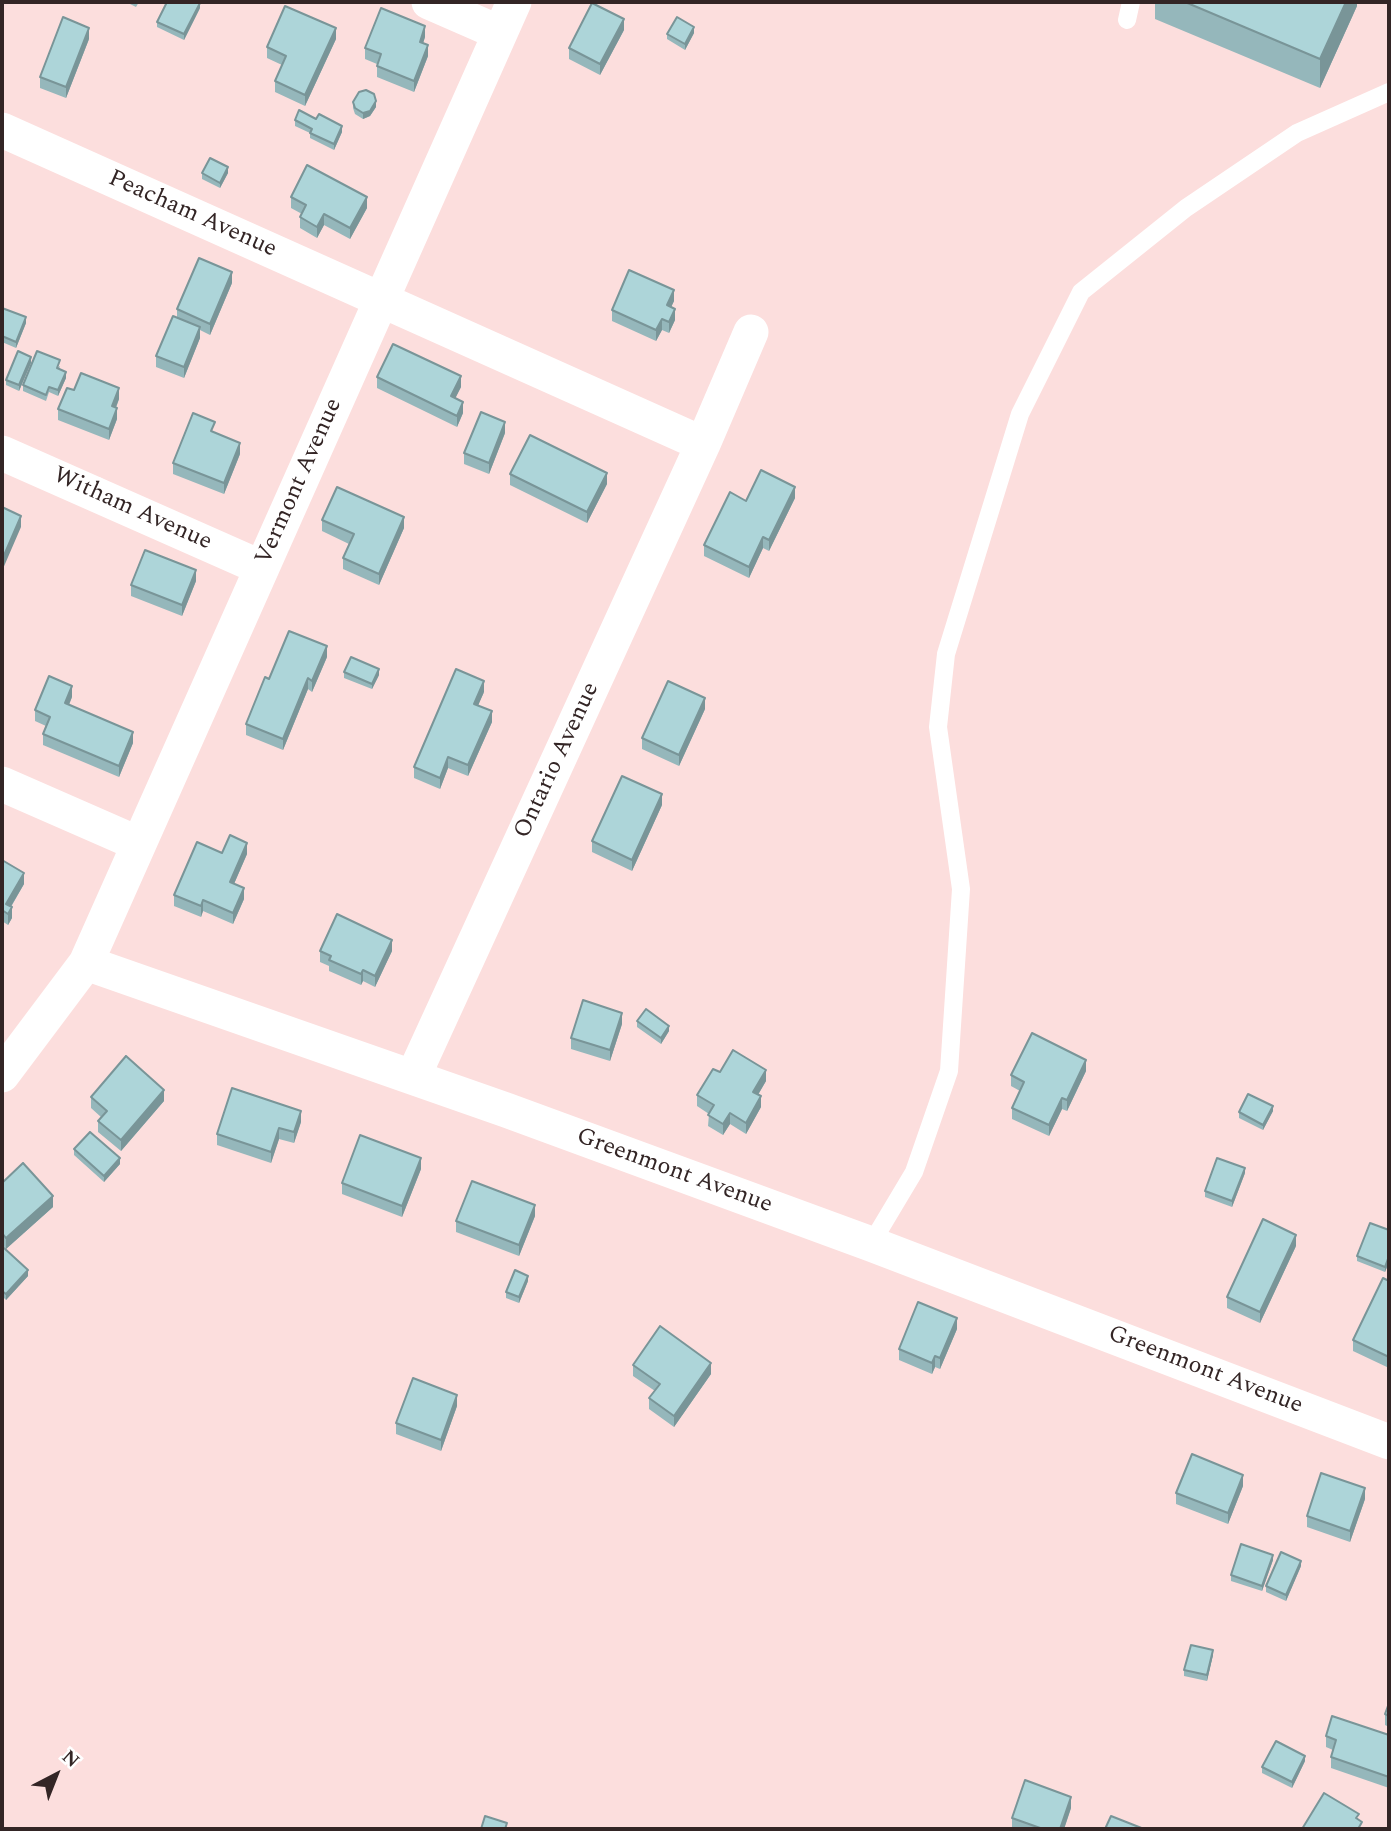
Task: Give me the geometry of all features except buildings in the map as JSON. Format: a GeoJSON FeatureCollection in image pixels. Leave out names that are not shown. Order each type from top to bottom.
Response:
{"type":"FeatureCollection","features":[{"type":"Feature","properties":{"kind":"street"},"geometry":{"type":"LineString","coordinates":[[429,2],[500,33]]}},
{"type":"Feature","properties":{"kind":"street","name":"Vermont Avenue"},"geometry":{"type":"LineString","coordinates":[[86,963],[514,2]]}},
{"type":"Feature","properties":{"kind":"street","name":"Peacham Avenue"},"geometry":{"type":"LineString","coordinates":[[2,130],[382,299]]}},
{"type":"Feature","properties":{"kind":"street"},"geometry":{"type":"LineString","coordinates":[[382,299],[702,444]]}},
{"type":"Feature","properties":{"kind":"street","name":"Ontario Avenue"},"geometry":{"type":"LineString","coordinates":[[414,1077],[751,332]]}},
{"type":"Feature","properties":{"kind":"street","name":"Witham Avenue"},"geometry":{"type":"LineString","coordinates":[[2,453],[262,568]]}},
{"type":"Feature","properties":{"kind":"street"},"geometry":{"type":"LineString","coordinates":[[2,784],[139,844]]}},
{"type":"Feature","properties":{"kind":"street"},"geometry":{"type":"LineString","coordinates":[[2,1075],[86,963]]}},
{"type":"Feature","properties":{"kind":"street","name":"Greenmont Avenue"},"geometry":{"type":"LineString","coordinates":[[86,963],[414,1077],[872,1244],[1389,1442]]}},
{"type":"Feature","properties":{"kind":"lane"},"geometry":{"type":"LineString","coordinates":[[1127,20],[1130,2]]}},
{"type":"Feature","properties":{"kind":"lane"},"geometry":{"type":"LineString","coordinates":[[872,1244],[914,1172],[949,1072],[961,889],[937,727],[946,654],[1020,414],[1081,292],[1186,208],[1297,133],[1389,92]]}}]}
